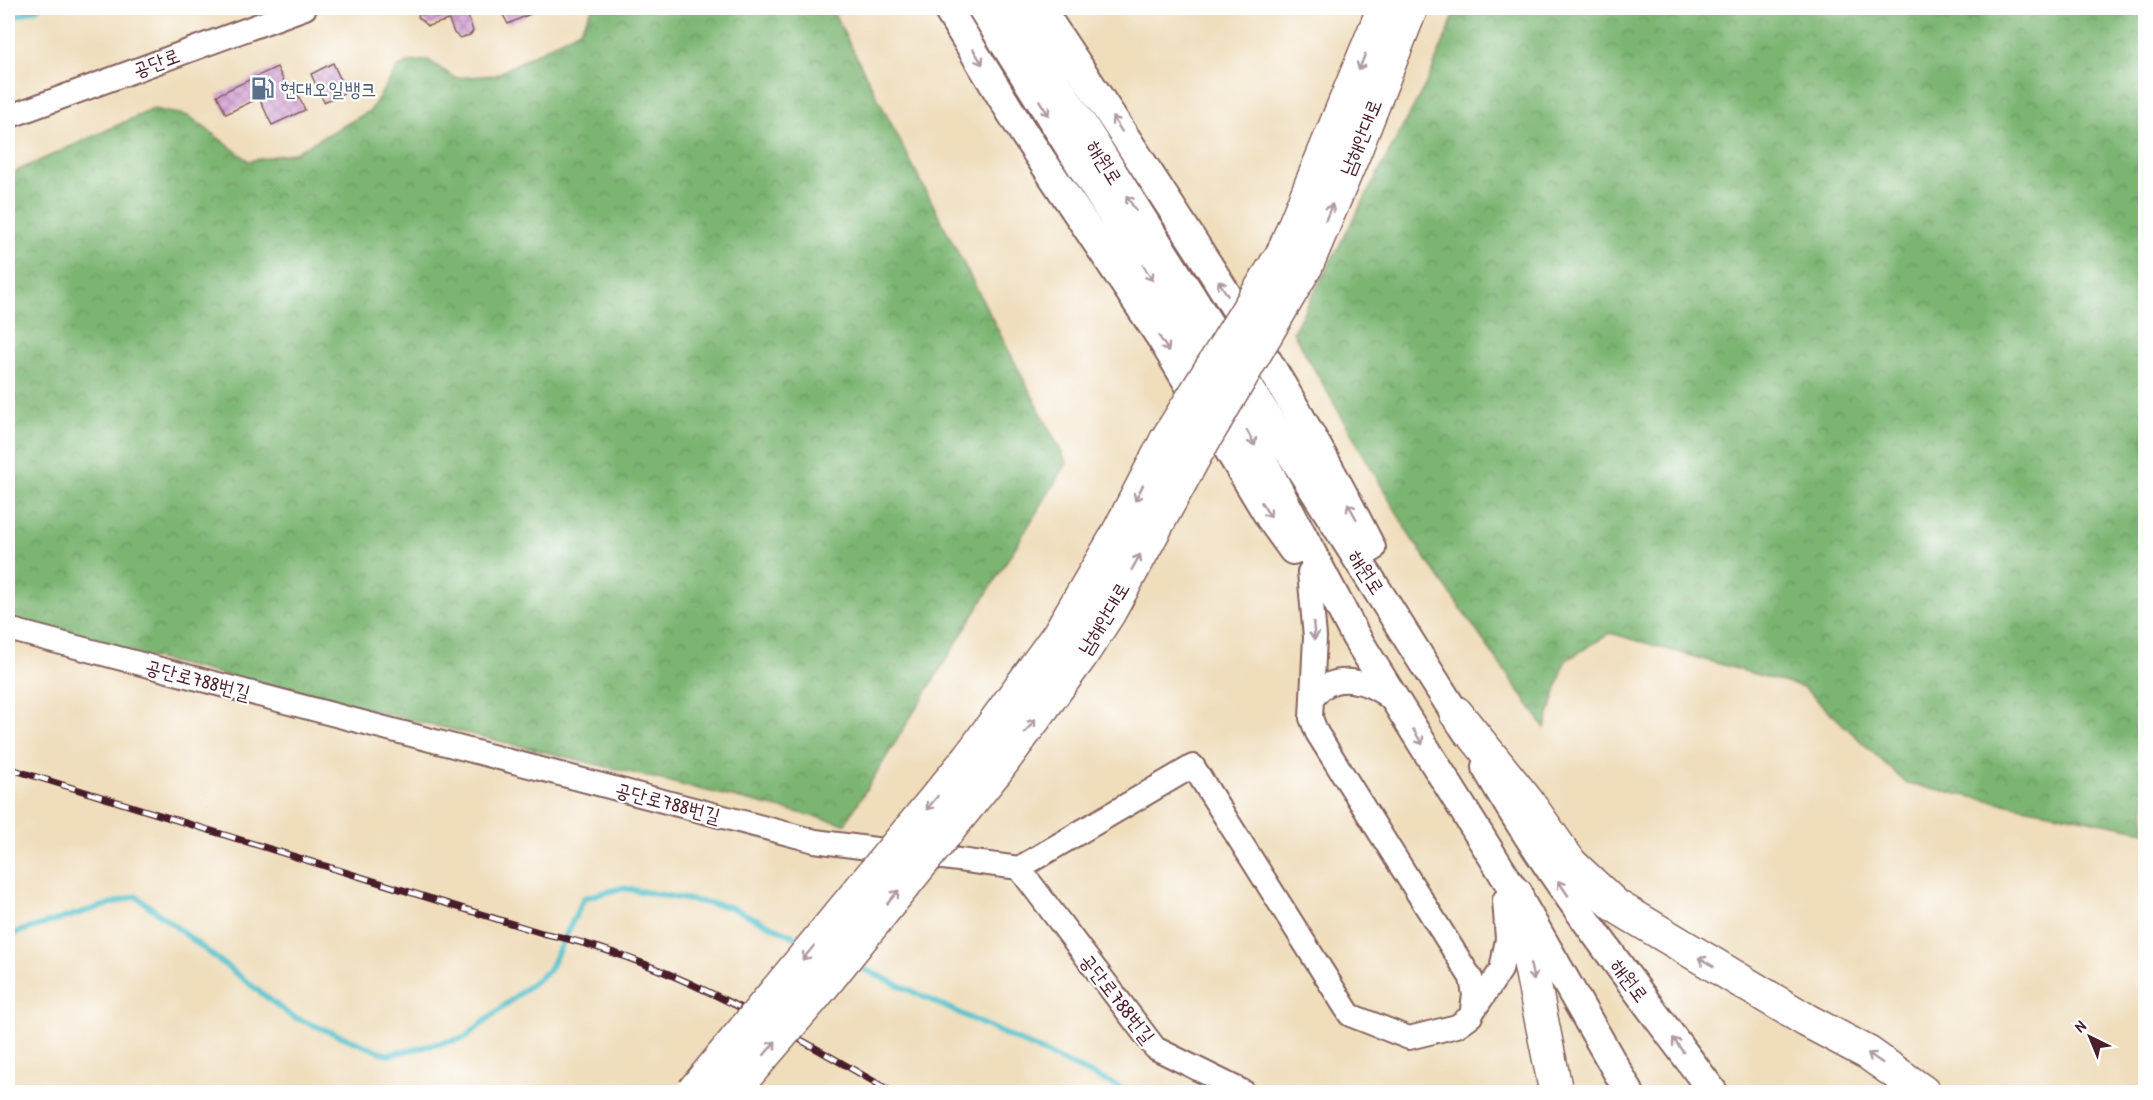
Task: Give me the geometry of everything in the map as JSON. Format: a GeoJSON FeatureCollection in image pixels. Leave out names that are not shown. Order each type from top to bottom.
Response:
{"type":"FeatureCollection","features":[{"type":"Feature","properties":{"kind":"highway","name":"남해안대로"},"geometry":{"type":"LineString","coordinates":[[982,765],[1115,539],[1166,441],[1294,259],[1384,8]]}},
{"type":"Feature","properties":{"kind":"highway","name":"남해안대로"},"geometry":{"type":"LineString","coordinates":[[982,765],[1080,657],[1108,614],[1195,455],[1294,259],[1412,8]]}},
{"type":"Feature","properties":{"kind":"highway"},"geometry":{"type":"LineString","coordinates":[[1450,703],[1526,800],[1571,864],[1616,906],[1806,1020],[1868,1053],[1923,1092]]}},
{"type":"Feature","properties":{"kind":"highway"},"geometry":{"type":"LineString","coordinates":[[693,1092],[982,765]]}},
{"type":"Feature","properties":{"kind":"highway"},"geometry":{"type":"LineString","coordinates":[[732,1092],[817,993],[982,765]]}},
{"type":"Feature","properties":{"kind":"highway"},"geometry":{"type":"LineString","coordinates":[[1516,894],[1556,1092]]}},
{"type":"Feature","properties":{"kind":"main road"},"geometry":{"type":"LineString","coordinates":[[947,8],[1023,132],[1161,338],[1270,518],[1356,637]]}},
{"type":"Feature","properties":{"kind":"main road"},"geometry":{"type":"LineString","coordinates":[[982,8],[1022,51]]}},
{"type":"Feature","properties":{"kind":"main road"},"geometry":{"type":"LineString","coordinates":[[1009,8],[1022,51]]}},
{"type":"Feature","properties":{"kind":"main road"},"geometry":{"type":"LineString","coordinates":[[1040,8],[1209,264],[1286,394],[1360,527],[1450,703]]}},
{"type":"Feature","properties":{"kind":"main road","name":"해원로"},"geometry":{"type":"LineString","coordinates":[[1022,51],[1244,425],[1356,637],[1516,894],[1629,1092]]}},
{"type":"Feature","properties":{"kind":"main road","name":"해원로"},"geometry":{"type":"LineString","coordinates":[[1022,51],[1450,703],[1509,807],[1578,911],[1713,1092]]}},
{"type":"Feature","properties":{"kind":"street","name":"공단로"},"geometry":{"type":"LineString","coordinates":[[8,117],[305,8]]}},
{"type":"Feature","properties":{"kind":"street"},"geometry":{"type":"LineString","coordinates":[[1309,572],[1315,636],[1311,718],[1317,734],[1471,978],[1474,994],[1471,1016]]}},
{"type":"Feature","properties":{"kind":"street","name":"공단로788번길"},"geometry":{"type":"LineString","coordinates":[[8,629],[815,841],[1019,868],[1155,1048],[1244,1092]]}},
{"type":"Feature","properties":{"kind":"street"},"geometry":{"type":"LineString","coordinates":[[1312,700],[1327,685],[1354,680],[1383,691],[1398,705]]}},
{"type":"Feature","properties":{"kind":"street"},"geometry":{"type":"LineString","coordinates":[[1019,868],[1193,766],[1350,1015],[1409,1038],[1457,1026],[1471,1016],[1501,970],[1507,939],[1507,909],[1495,860]]}},
{"type":"Feature","properties":{"kind":"green space"},"geometry":{"type":"Polygon","coordinates":[[[593,8],[831,8],[1067,463],[845,824],[8,623],[8,175],[153,109],[189,116],[249,161],[296,152],[370,111],[398,67],[411,62],[428,60],[455,78],[496,75],[580,30],[593,8]]]}},
{"type":"Feature","properties":{"kind":"green space"},"geometry":{"type":"Polygon","coordinates":[[[1457,8],[2145,8],[2145,831],[1907,784],[1804,688],[1610,633],[1565,661],[1545,728],[1412,539],[1293,332],[1429,78],[1457,8]]]}},
{"type":"Feature","properties":{"kind":"building"},"geometry":{"type":"Polygon","coordinates":[[[420,8],[477,8],[467,13],[473,31],[470,35],[460,38],[454,33],[449,20],[428,26],[418,17],[420,8]]]}},
{"type":"Feature","properties":{"kind":"building"},"geometry":{"type":"Polygon","coordinates":[[[504,8],[543,8],[508,24],[502,13],[504,8]]]}},
{"type":"Feature","properties":{"kind":"building"},"geometry":{"type":"Polygon","coordinates":[[[333,63],[346,92],[324,102],[311,74],[333,63]]]}},
{"type":"Feature","properties":{"kind":"building"},"geometry":{"type":"Polygon","coordinates":[[[277,67],[292,98],[298,95],[305,110],[272,125],[259,98],[226,114],[217,95],[277,67]]]}},
{"type":"Feature","properties":{"kind":"waterway"},"geometry":{"type":"LineString","coordinates":[[8,19],[38,8]]}},
{"type":"Feature","properties":{"kind":"waterway"},"geometry":{"type":"LineString","coordinates":[[8,935],[136,896],[291,1016],[388,1055],[464,1038],[549,970],[584,898],[622,888],[730,907],[806,942]]}},
{"type":"Feature","properties":{"kind":"waterway"},"geometry":{"type":"LineString","coordinates":[[853,964],[1130,1092]]}},
{"type":"Feature","properties":{"kind":"railway"},"geometry":{"type":"LineString","coordinates":[[8,768],[632,959],[678,978],[766,1021],[892,1092]]}},
{"type":"Feature","properties":{"kind":"place","name":"현대오일뱅크"},"geometry":{"type":"Point","coordinates":[262,88]}}]}
